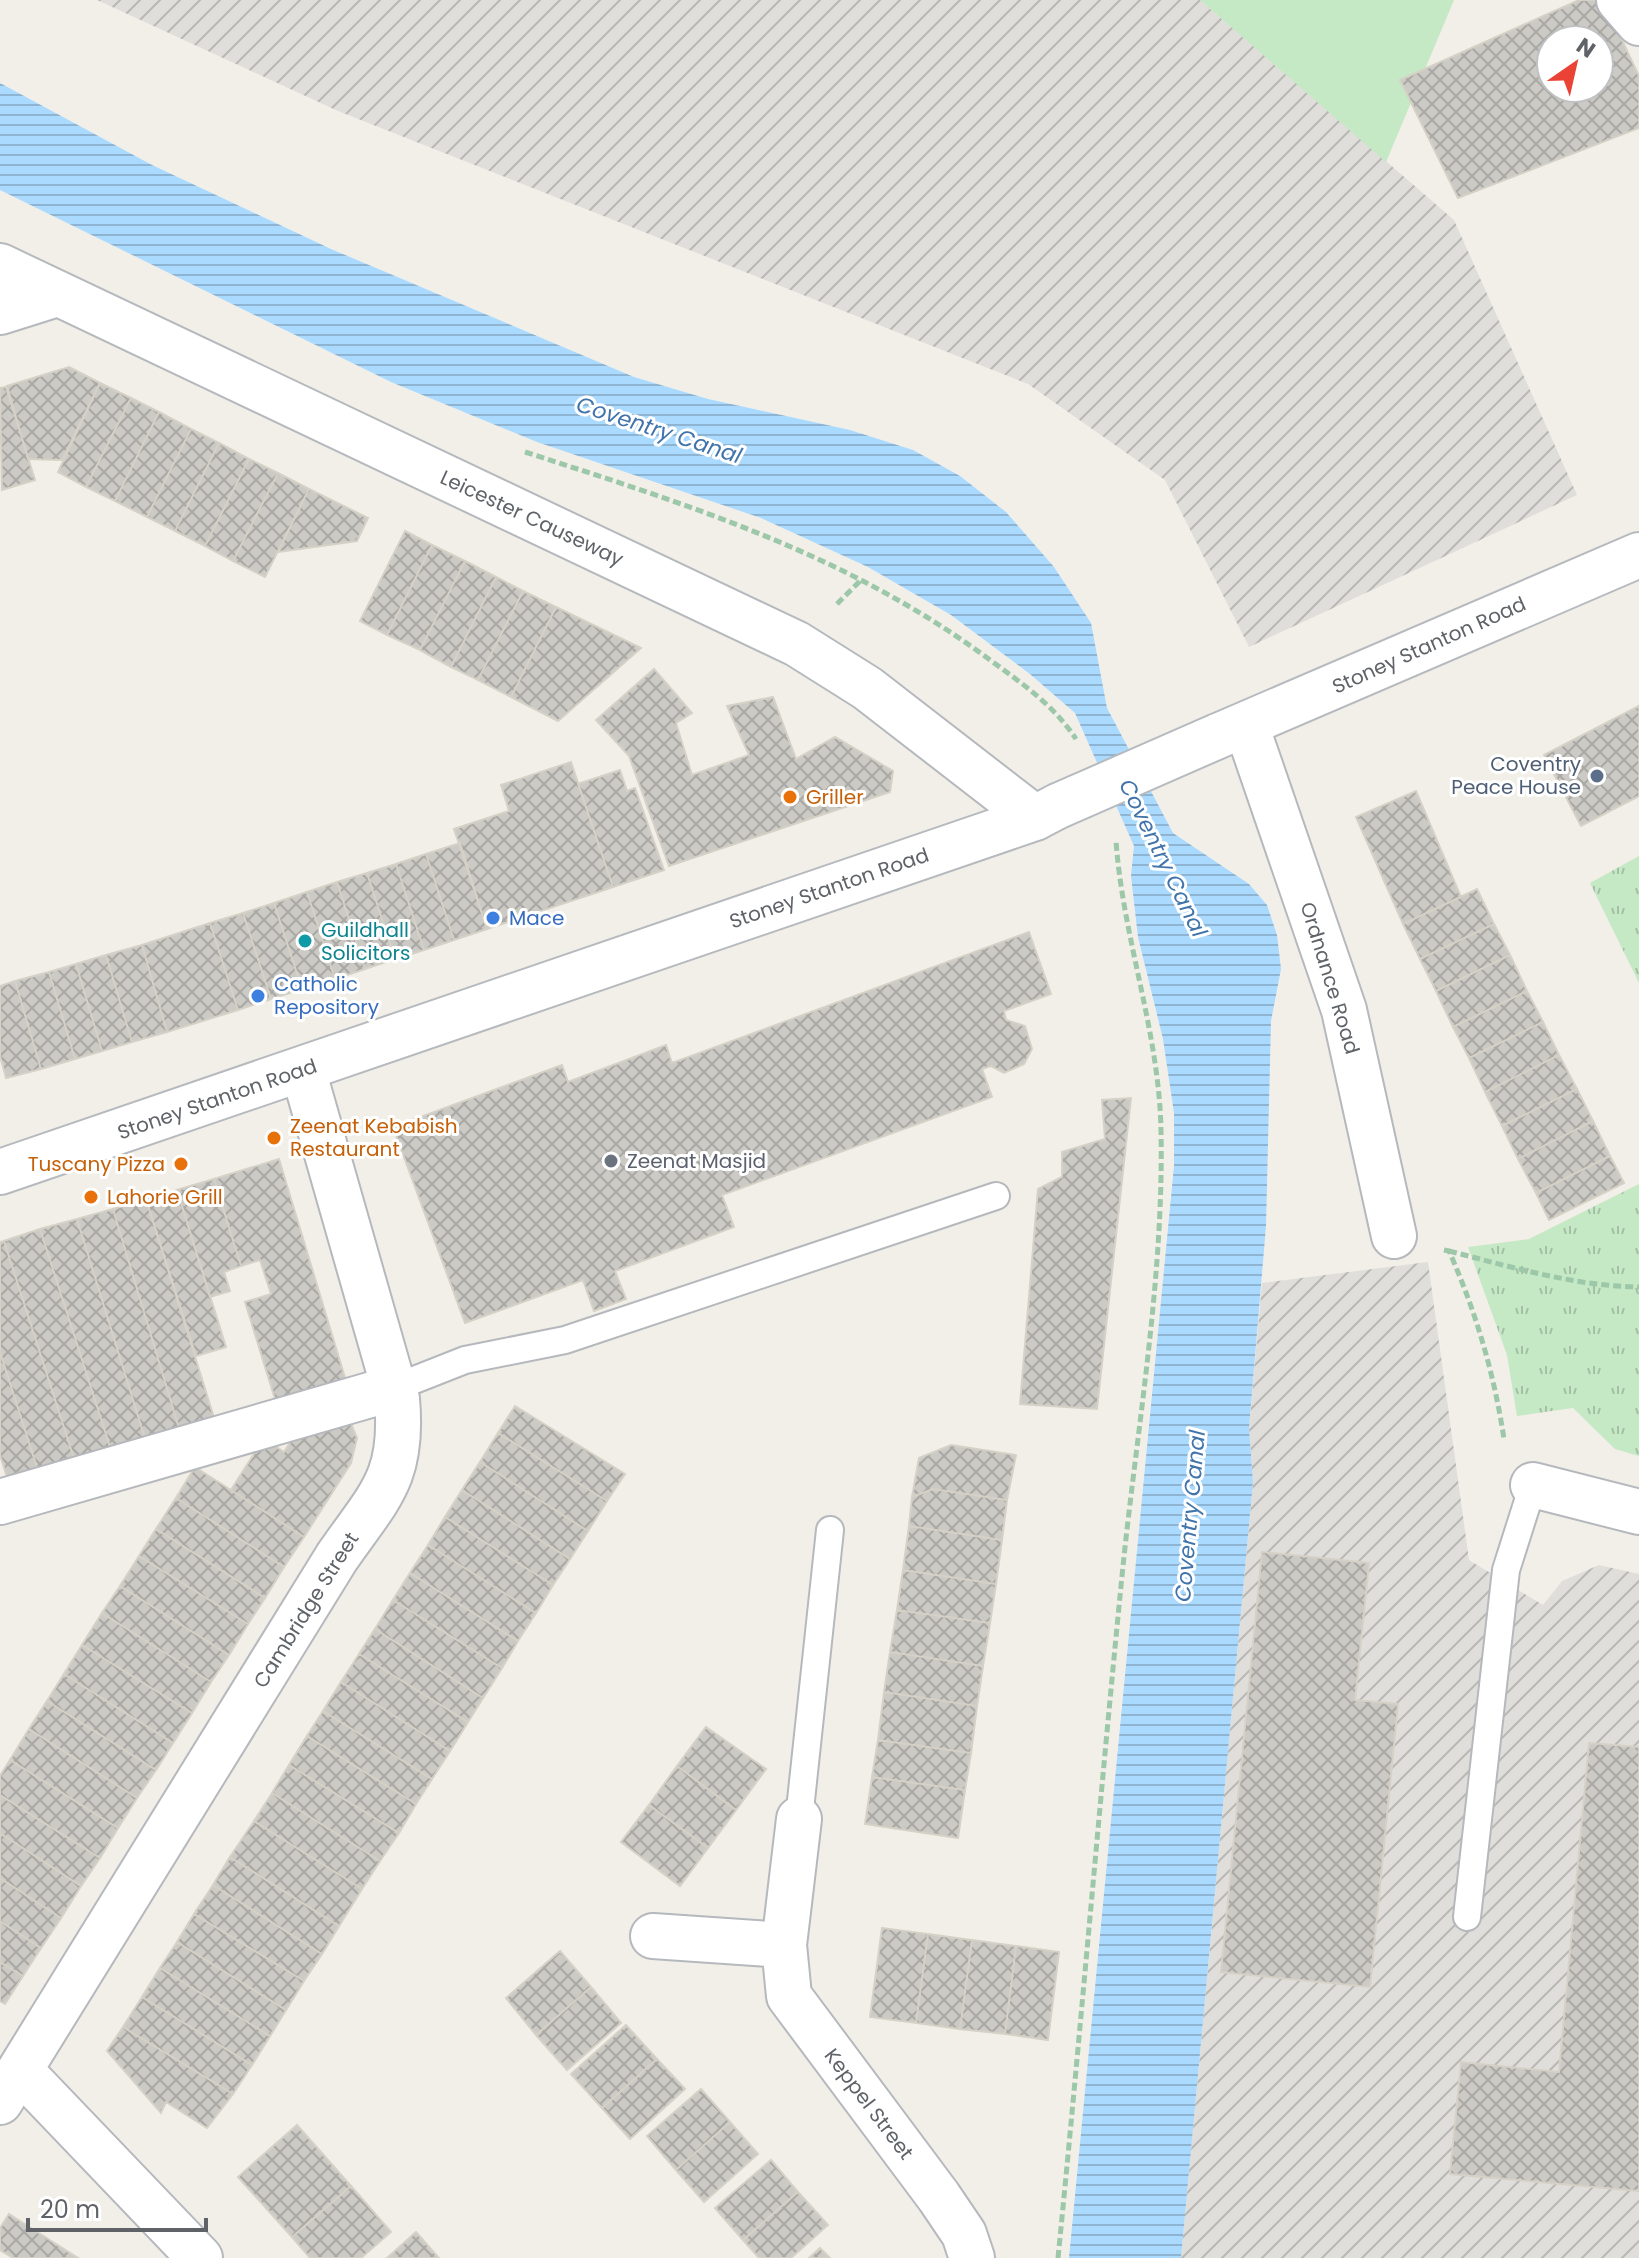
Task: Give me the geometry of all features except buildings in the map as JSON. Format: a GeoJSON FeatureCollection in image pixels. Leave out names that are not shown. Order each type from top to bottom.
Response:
{"type":"FeatureCollection","features":[{"type":"Feature","properties":{"kind":"street"},"geometry":{"type":"LineString","coordinates":[[1619,0],[1639,23]]}},
{"type":"Feature","properties":{"kind":"street","name":"Leicester Causeway"},"geometry":{"type":"LineString","coordinates":[[0,266],[789,640],[867,688],[1046,812]]}},
{"type":"Feature","properties":{"kind":"street"},"geometry":{"type":"LineString","coordinates":[[0,312],[57,294]]}},
{"type":"Feature","properties":{"kind":"street","name":"Stoney Stanton Road"},"geometry":{"type":"LineString","coordinates":[[0,1172],[1046,812],[1639,555]]}},
{"type":"Feature","properties":{"kind":"street","name":"Ordnance Road"},"geometry":{"type":"LineString","coordinates":[[1232,731],[1344,1010],[1394,1236]]}},
{"type":"Feature","properties":{"kind":"street","name":"Cambridge Street"},"geometry":{"type":"LineString","coordinates":[[10,2086],[337,1557],[391,1480],[401,1439],[394,1388],[303,1070]]}},
{"type":"Feature","properties":{"kind":"street"},"geometry":{"type":"LineString","coordinates":[[0,1502],[394,1388]]}},
{"type":"Feature","properties":{"kind":"street"},"geometry":{"type":"LineString","coordinates":[[1533,1485],[1639,1512]]}},
{"type":"Feature","properties":{"kind":"street","name":"Keppel Street"},"geometry":{"type":"LineString","coordinates":[[799,1819],[784,1945],[789,1996],[939,2197],[964,2234],[972,2258]]}},
{"type":"Feature","properties":{"kind":"street"},"geometry":{"type":"LineString","coordinates":[[653,1936],[784,1945]]}},
{"type":"Feature","properties":{"kind":"street"},"geometry":{"type":"LineString","coordinates":[[10,2086],[200,2258]]}},
{"type":"Feature","properties":{"kind":"lane"},"geometry":{"type":"LineString","coordinates":[[394,1388],[465,1360],[565,1340],[996,1196]]}},
{"type":"Feature","properties":{"kind":"lane"},"geometry":{"type":"LineString","coordinates":[[1467,1917],[1506,1570],[1533,1485]]}},
{"type":"Feature","properties":{"kind":"lane"},"geometry":{"type":"LineString","coordinates":[[799,1819],[830,1530]]}},
{"type":"Feature","properties":{"kind":"path"},"geometry":{"type":"LineString","coordinates":[[513,448],[714,513],[813,555],[910,604],[1059,713],[1083,753]]}},
{"type":"Feature","properties":{"kind":"path"},"geometry":{"type":"LineString","coordinates":[[1058,2258],[1107,1732],[1158,1242],[1161,1130],[1155,1047],[1120,894],[1115,829]]}},
{"type":"Feature","properties":{"kind":"path"},"geometry":{"type":"LineString","coordinates":[[1394,1236],[1542,1275],[1606,1287],[1639,1287]]}},
{"type":"Feature","properties":{"kind":"path"},"geometry":{"type":"LineString","coordinates":[[1449,1251],[1475,1309],[1498,1398],[1510,1480],[1533,1485]]}},
{"type":"Feature","properties":{"kind":"shaded area"},"geometry":{"type":"Polygon","coordinates":[[[97,0],[1200,0],[1454,220],[1577,495],[1249,647],[1165,480],[1028,384],[338,111],[97,0]]]}},
{"type":"Feature","properties":{"kind":"shaded area"},"geometry":{"type":"Polygon","coordinates":[[[1428,1262],[1469,1560],[1543,1605],[1562,1581],[1599,1565],[1639,1574],[1639,2258],[1181,2258],[1253,1482],[1249,1428],[1262,1283],[1428,1262]]]}},
{"type":"Feature","properties":{"kind":"green space"},"geometry":{"type":"Polygon","coordinates":[[[1200,0],[1454,0],[1386,162],[1200,0]]]}},
{"type":"Feature","properties":{"kind":"green space"},"geometry":{"type":"Polygon","coordinates":[[[1639,856],[1639,983],[1590,883],[1639,856]]]}},
{"type":"Feature","properties":{"kind":"green space"},"geometry":{"type":"Polygon","coordinates":[[[1639,1184],[1639,1456],[1615,1449],[1573,1408],[1517,1416],[1507,1355],[1468,1247],[1529,1239],[1639,1184]]]}},
{"type":"Feature","properties":{"kind":"water","name":"Coventry Canal"},"geometry":{"type":"Polygon","coordinates":[[[0,83],[152,165],[331,249],[634,377],[708,399],[850,430],[913,450],[960,476],[1006,512],[1054,567],[1091,623],[1107,708],[1173,833],[1249,884],[1267,905],[1277,935],[1281,969],[1271,1021],[1266,1226],[1249,1428],[1253,1482],[1181,2258],[1069,2258],[1174,1166],[1174,1113],[1163,1039],[1138,937],[1131,876],[1134,846],[1075,713],[1030,674],[951,615],[868,567],[761,518],[537,442],[391,382],[0,190],[0,83]]]}},
{"type":"Feature","properties":{"kind":"place","name":"Coventry Peace House"},"geometry":{"type":"Point","coordinates":[1597,776]}},
{"type":"Feature","properties":{"kind":"place","name":"Griller"},"geometry":{"type":"Point","coordinates":[790,797]}},
{"type":"Feature","properties":{"kind":"place","name":"Mace"},"geometry":{"type":"Point","coordinates":[493,918]}},
{"type":"Feature","properties":{"kind":"place","name":"Guildhall Solicitors"},"geometry":{"type":"Point","coordinates":[305,941]}},
{"type":"Feature","properties":{"kind":"place","name":"Catholic Repository"},"geometry":{"type":"Point","coordinates":[258,996]}},
{"type":"Feature","properties":{"kind":"place","name":"Zeenat Kebabish Restaurant"},"geometry":{"type":"Point","coordinates":[274,1138]}},
{"type":"Feature","properties":{"kind":"place","name":"Zeenat Masjid"},"geometry":{"type":"Point","coordinates":[611,1161]}},
{"type":"Feature","properties":{"kind":"place","name":"Tuscany Pizza"},"geometry":{"type":"Point","coordinates":[181,1164]}},
{"type":"Feature","properties":{"kind":"place","name":"Lahorie Grill"},"geometry":{"type":"Point","coordinates":[91,1197]}}]}
